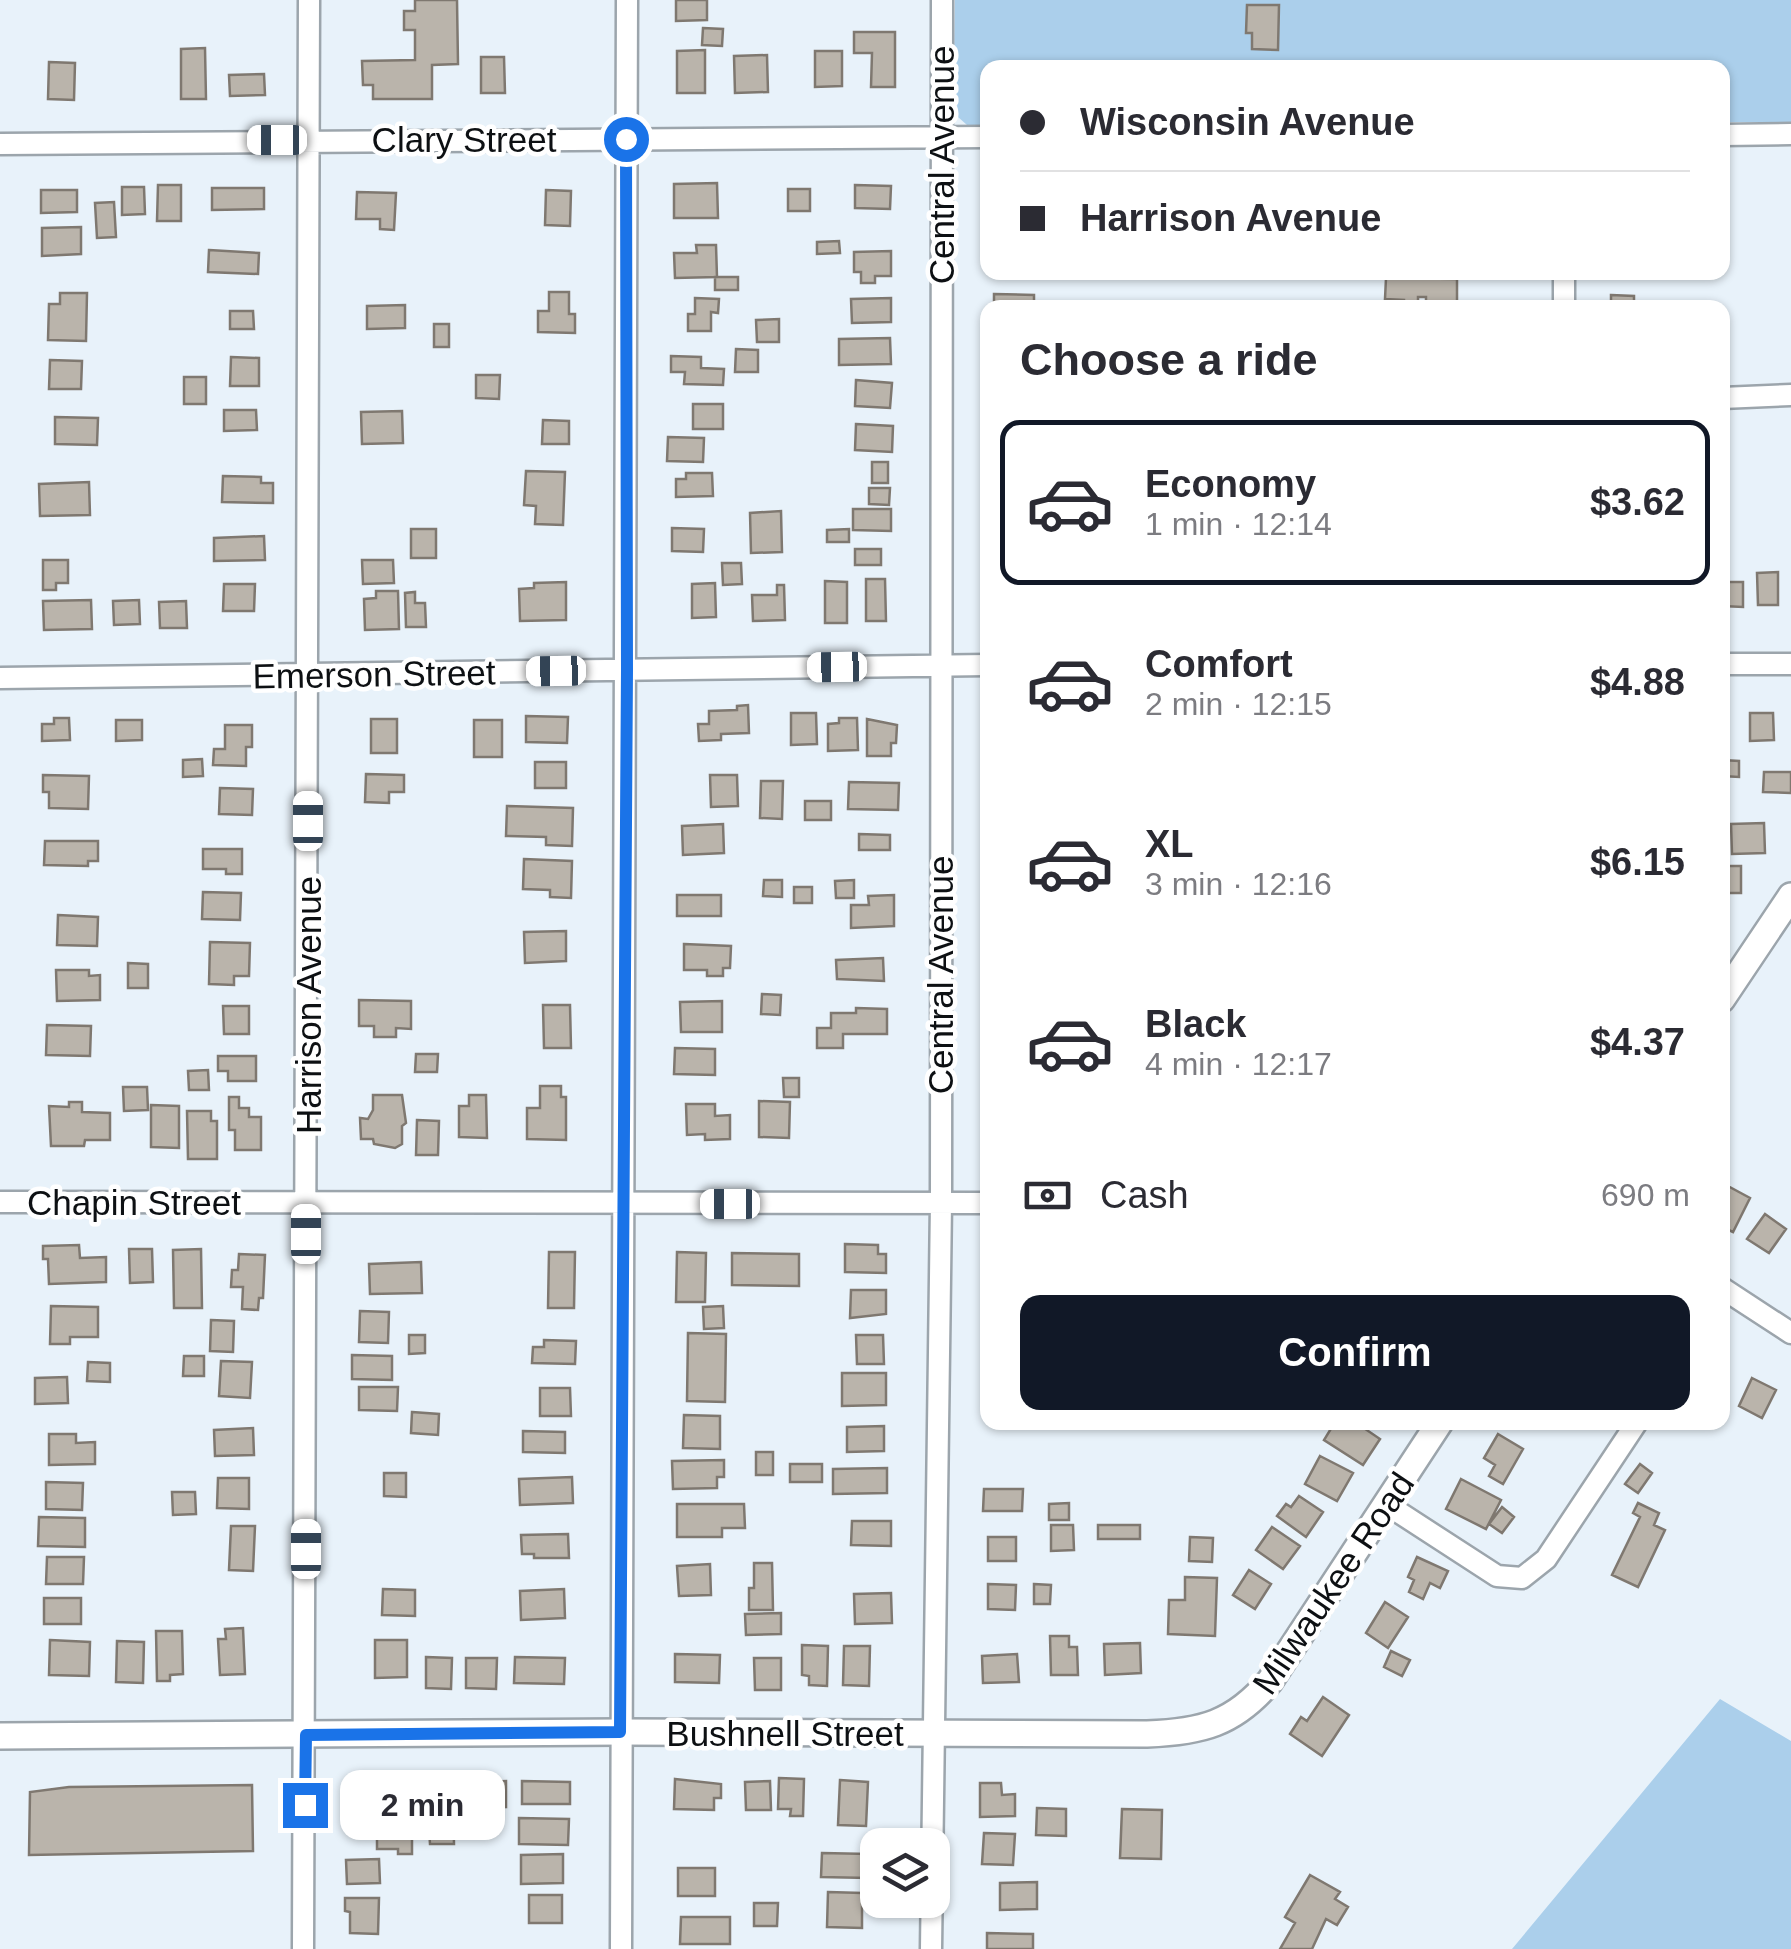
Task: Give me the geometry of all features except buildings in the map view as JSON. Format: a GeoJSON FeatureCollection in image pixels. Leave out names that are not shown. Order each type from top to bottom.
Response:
{"type":"FeatureCollection","features":[{"type":"Feature","properties":{"kind":"street","name":"Harrison Avenue"},"geometry":{"type":"LineString","coordinates":[[303,1949],[310,0]]}},
{"type":"Feature","properties":{"kind":"street"},"geometry":{"type":"LineString","coordinates":[[621,1949],[627,0]]}},
{"type":"Feature","properties":{"kind":"street","name":"Central Avenue"},"geometry":{"type":"LineString","coordinates":[[931,1949],[940,1203],[942,0]]}},
{"type":"Feature","properties":{"kind":"street"},"geometry":{"type":"LineString","coordinates":[[1730,134],[1791,134]]}},
{"type":"Feature","properties":{"kind":"street","name":"Clary Street"},"geometry":{"type":"LineString","coordinates":[[0,144],[980,137]]}},
{"type":"Feature","properties":{"kind":"street"},"geometry":{"type":"LineString","coordinates":[[1730,398],[1791,395]]}},
{"type":"Feature","properties":{"kind":"street"},"geometry":{"type":"LineString","coordinates":[[1730,664],[1791,664]]}},
{"type":"Feature","properties":{"kind":"street","name":"Emerson Street"},"geometry":{"type":"LineString","coordinates":[[0,678],[980,665]]}},
{"type":"Feature","properties":{"kind":"street"},"geometry":{"type":"LineString","coordinates":[[1730,988],[1791,896]]}},
{"type":"Feature","properties":{"kind":"street","name":"Chapin Street"},"geometry":{"type":"LineString","coordinates":[[0,1202],[980,1203]]}},
{"type":"Feature","properties":{"kind":"street"},"geometry":{"type":"LineString","coordinates":[[1730,1295],[1791,1333]]}},
{"type":"Feature","properties":{"kind":"street","name":"Milwaukee Road"},"geometry":{"type":"LineString","coordinates":[[1210,1726],[1250,1704],[1270,1681],[1435,1430]]}},
{"type":"Feature","properties":{"kind":"street"},"geometry":{"type":"LineString","coordinates":[[1386,1504],[1497,1576],[1522,1578],[1546,1558],[1632,1430]]}},
{"type":"Feature","properties":{"kind":"street","name":"Bushnell Street"},"geometry":{"type":"LineString","coordinates":[[0,1736],[1146,1734],[1210,1726]]}},
{"type":"Feature","properties":{"kind":"shaded area"},"geometry":{"type":"Polygon","coordinates":[[[955,0],[1791,0],[1791,122],[1730,122],[1730,60],[980,60],[980,125],[967,125],[958,117],[955,0]]]}},
{"type":"Feature","properties":{"kind":"shaded area"},"geometry":{"type":"Polygon","coordinates":[[[1720,1699],[1791,1741],[1791,1949],[1512,1949],[1720,1699]]]}},
{"type":"Feature","properties":{"kind":"route"},"geometry":{"type":"LineString","coordinates":[[305,1805],[306,1735],[620,1732],[626,139]]}}]}
